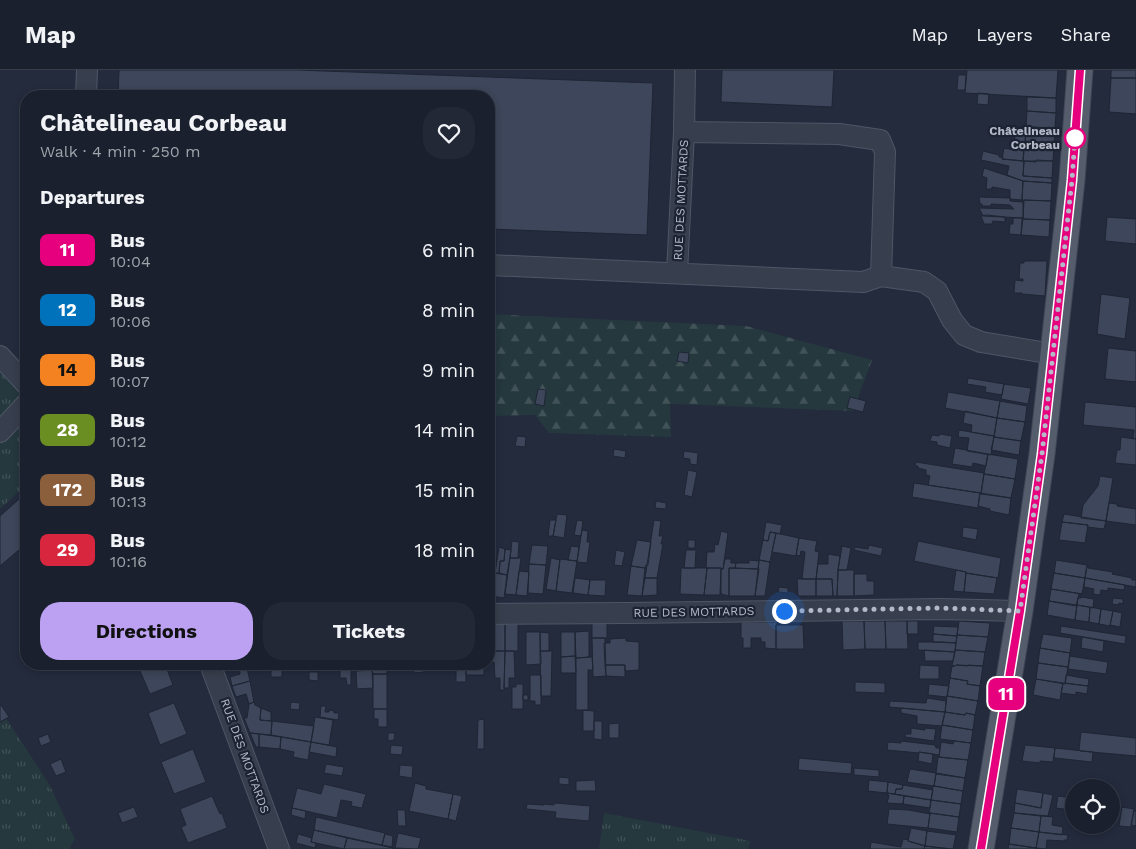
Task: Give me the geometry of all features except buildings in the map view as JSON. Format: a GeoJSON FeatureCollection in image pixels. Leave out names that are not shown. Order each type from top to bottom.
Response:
{"type":"FeatureCollection","features":[{"type":"Feature","properties":{"kind":"main road"},"geometry":{"type":"LineString","coordinates":[[981,849],[1020,611],[1042,454],[1072,180],[1080,70]]}},
{"type":"Feature","properties":{"kind":"street"},"geometry":{"type":"LineString","coordinates":[[86,90],[87,70]]}},
{"type":"Feature","properties":{"kind":"street","name":"RUE DES MOTTARDS"},"geometry":{"type":"LineString","coordinates":[[685,70],[678,273],[863,282],[881,276],[924,282],[937,291],[952,320],[964,335],[981,342],[1053,354]]}},
{"type":"Feature","properties":{"kind":"street","name":"RUE DES MOTTARDS"},"geometry":{"type":"LineString","coordinates":[[684,132],[839,134],[880,140],[885,152],[881,276]]}},
{"type":"Feature","properties":{"kind":"street"},"geometry":{"type":"LineString","coordinates":[[495,265],[678,273]]}},
{"type":"Feature","properties":{"kind":"street"},"geometry":{"type":"LineString","coordinates":[[0,356],[20,378]]}},
{"type":"Feature","properties":{"kind":"street"},"geometry":{"type":"LineString","coordinates":[[0,432],[20,410]]}},
{"type":"Feature","properties":{"kind":"street","name":"RUE DES MOTTARDS"},"geometry":{"type":"LineString","coordinates":[[495,614],[941,608],[1020,611]]}},
{"type":"Feature","properties":{"kind":"street","name":"RUE DES MOTTARDS"},"geometry":{"type":"LineString","coordinates":[[212,670],[279,849]]}},
{"type":"Feature","properties":{"kind":"green space"},"geometry":{"type":"Polygon","coordinates":[[[495,314],[746,326],[872,360],[853,411],[670,404],[671,437],[549,433],[535,415],[495,416],[495,314]]]}},
{"type":"Feature","properties":{"kind":"green space"},"geometry":{"type":"Polygon","coordinates":[[[0,373],[20,391],[20,399],[0,421],[0,373]]]}},
{"type":"Feature","properties":{"kind":"green space"},"geometry":{"type":"Polygon","coordinates":[[[20,410],[20,491],[0,509],[0,432],[20,410]]]}},
{"type":"Feature","properties":{"kind":"green space"},"geometry":{"type":"Polygon","coordinates":[[[0,709],[49,784],[75,839],[70,847],[71,849],[0,849],[0,709]]]}},
{"type":"Feature","properties":{"kind":"green space"},"geometry":{"type":"Polygon","coordinates":[[[604,813],[751,841],[748,849],[599,849],[604,813]]]}},
{"type":"Feature","properties":{"kind":"bus line","name":"11"},"geometry":{"type":"LineString","coordinates":[[981,849],[1020,611],[1042,454],[1072,180],[1080,70]]}},
{"type":"Feature","properties":{"kind":"place","name":"Châtelineau Corbeau"},"geometry":{"type":"Point","coordinates":[1075,138]}},
{"type":"Feature","properties":{"kind":"route"},"geometry":{"type":"LineString","coordinates":[[784,611],[941,608],[1020,611],[1042,454],[1075,138]]}}]}
